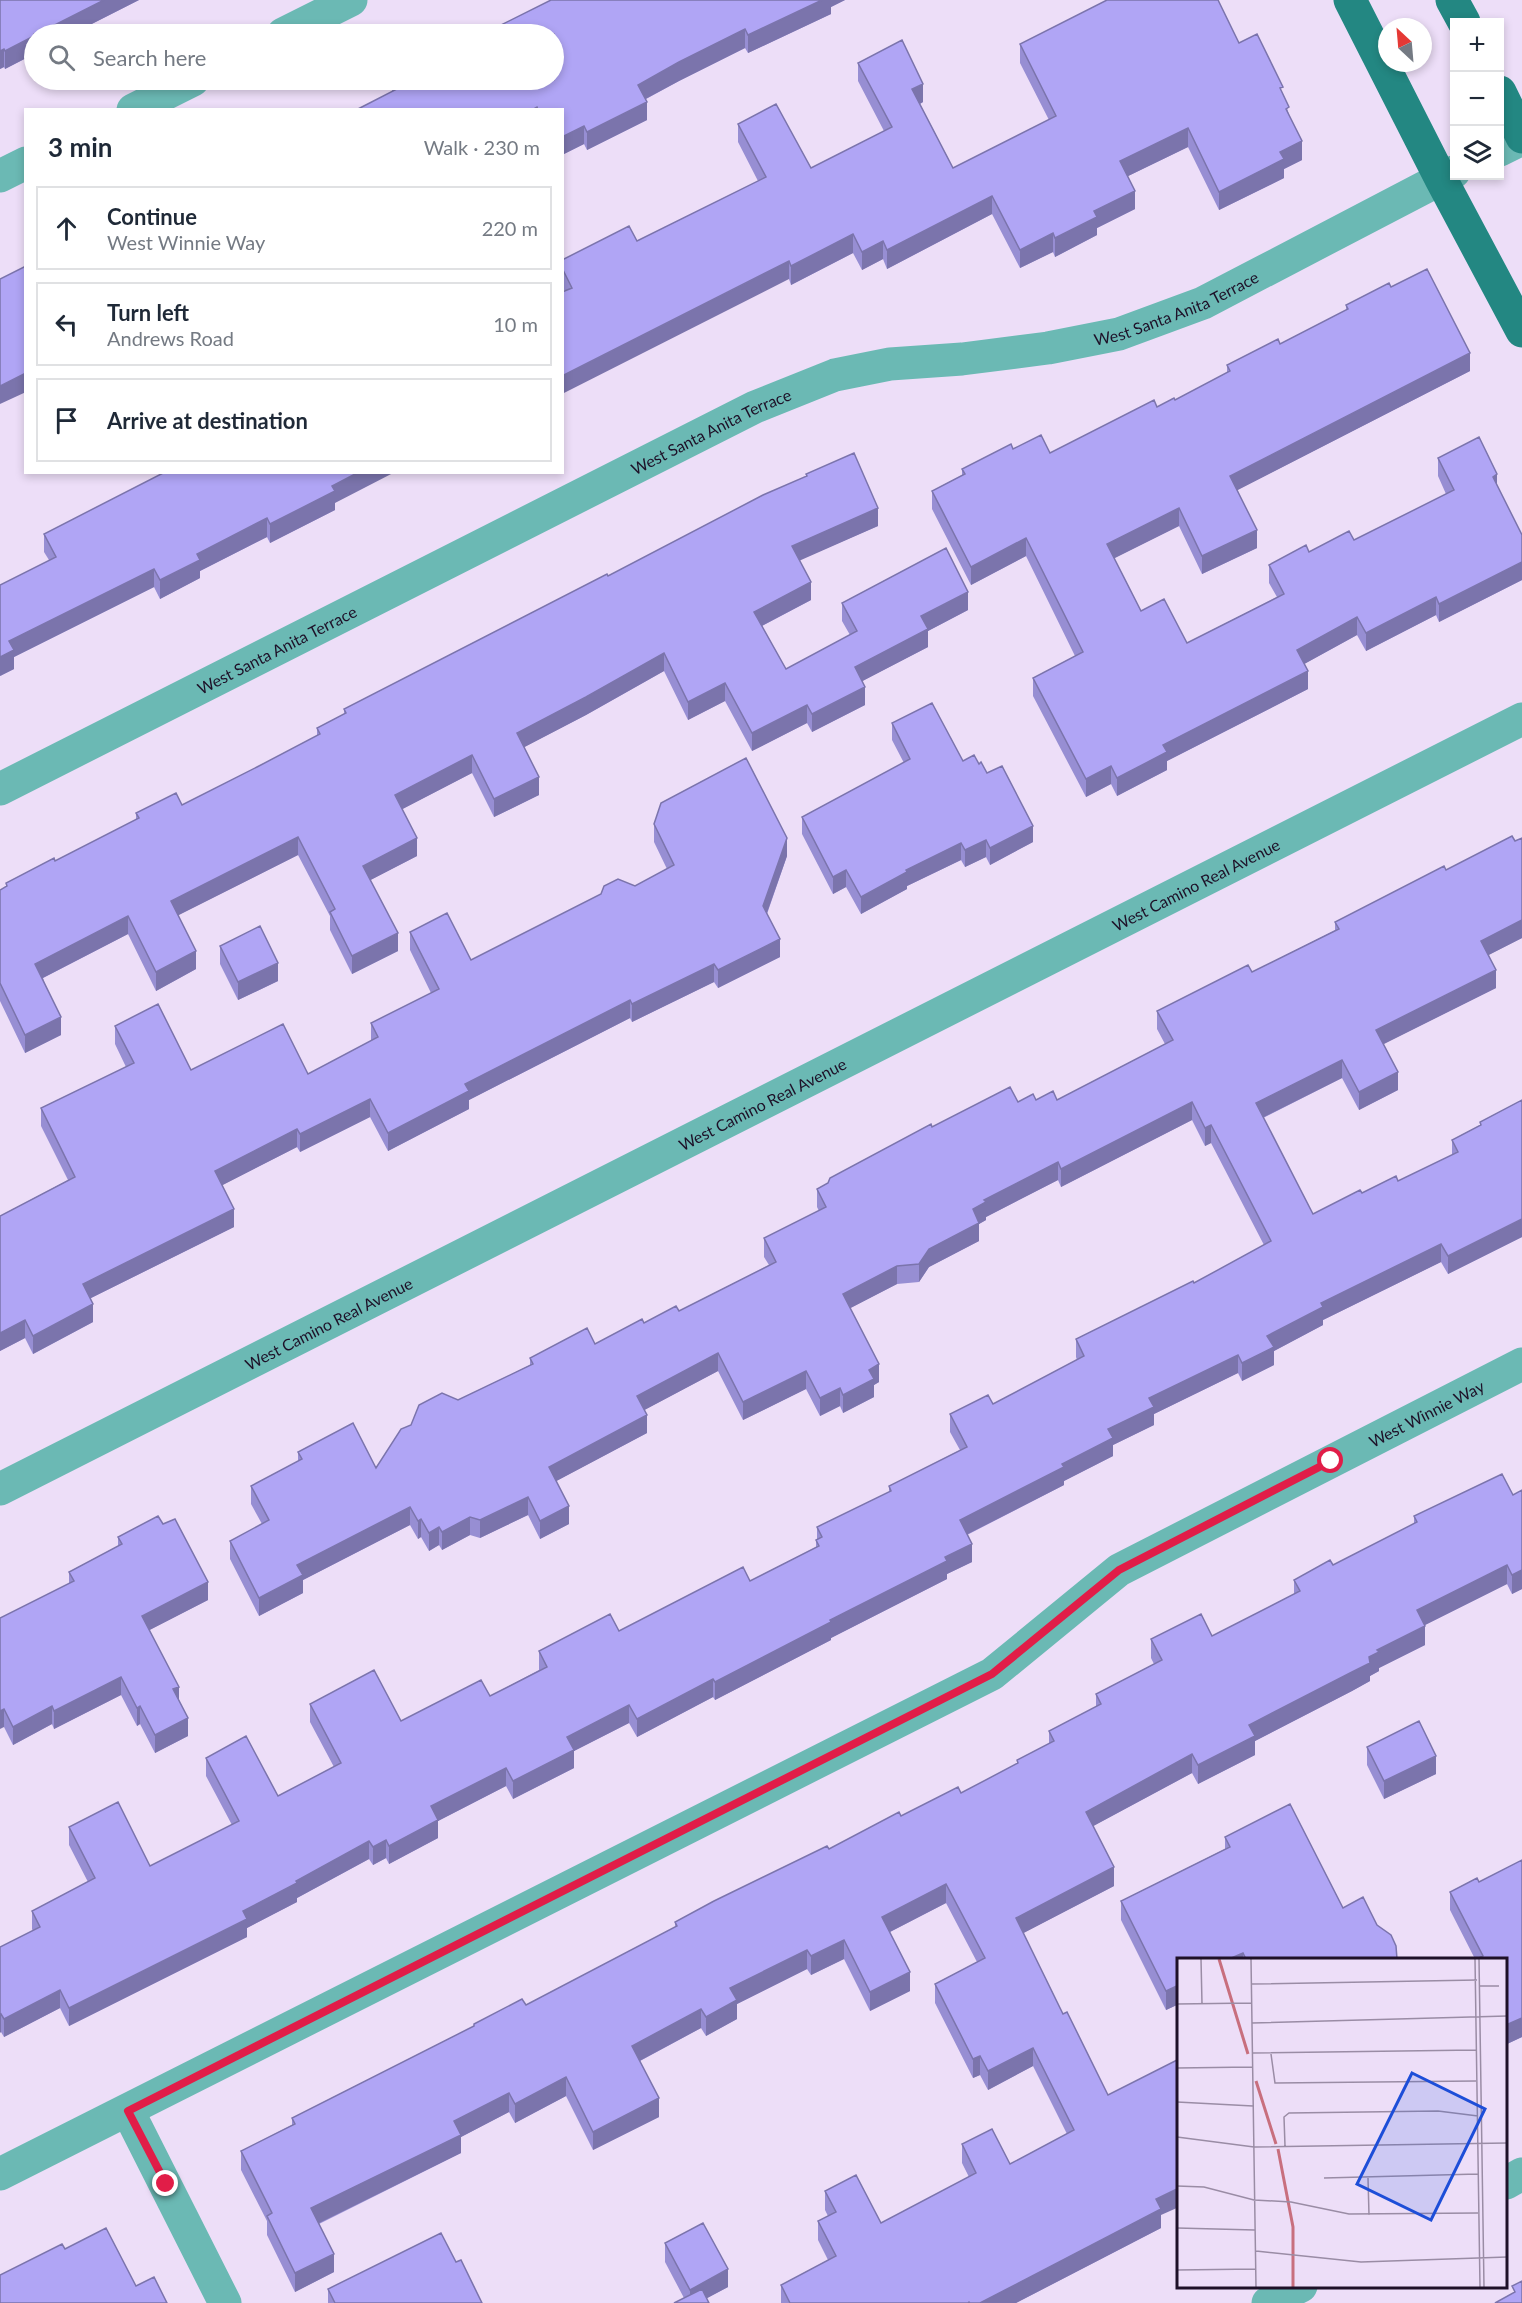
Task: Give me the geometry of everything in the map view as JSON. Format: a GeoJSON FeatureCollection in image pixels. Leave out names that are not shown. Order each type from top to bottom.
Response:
{"type":"FeatureCollection","features":[{"type":"Feature","properties":{"kind":"main road"},"geometry":{"type":"LineString","coordinates":[[1350,0],[1448,176],[1522,331]]}},
{"type":"Feature","properties":{"kind":"main road"},"geometry":{"type":"LineString","coordinates":[[1452,0],[1462,18]]}},
{"type":"Feature","properties":{"kind":"main road"},"geometry":{"type":"LineString","coordinates":[[1504,100],[1522,138]]}},
{"type":"Feature","properties":{"kind":"street"},"geometry":{"type":"LineString","coordinates":[[303,24],[351,0]]}},
{"type":"Feature","properties":{"kind":"street"},"geometry":{"type":"LineString","coordinates":[[137,108],[173,90]]}},
{"type":"Feature","properties":{"kind":"street"},"geometry":{"type":"LineString","coordinates":[[1504,148],[1522,138]]}},
{"type":"Feature","properties":{"kind":"street"},"geometry":{"type":"LineString","coordinates":[[0,176],[24,164]]}},
{"type":"Feature","properties":{"kind":"street","name":"West Santa Anita Terrace"},"geometry":{"type":"LineString","coordinates":[[0,789],[755,407],[835,375],[890,364],[962,359],[1048,348],[1119,334],[1203,303],[1448,176]]}},
{"type":"Feature","properties":{"kind":"street","name":"West Camino Real Avenue"},"geometry":{"type":"LineString","coordinates":[[0,1489],[1522,719]]}},
{"type":"Feature","properties":{"kind":"street","name":"West Winnie Way"},"geometry":{"type":"LineString","coordinates":[[0,2174],[992,1674],[1119,1570],[1522,1364]]}},
{"type":"Feature","properties":{"kind":"street"},"geometry":{"type":"LineString","coordinates":[[128,2111],[225,2303]]}},
{"type":"Feature","properties":{"kind":"street"},"geometry":{"type":"LineString","coordinates":[[1507,2182],[1522,2174]]}},
{"type":"Feature","properties":{"kind":"street"},"geometry":{"type":"LineString","coordinates":[[1268,2303],[1297,2288]]}},
{"type":"Feature","properties":{"kind":"building"},"geometry":{"type":"Polygon","coordinates":[[[0,0],[104,0],[57,24],[24,24],[24,41],[5,51],[4,49],[0,51],[0,0]]]}},
{"type":"Feature","properties":{"kind":"building"},"geometry":{"type":"Polygon","coordinates":[[[551,0],[822,0],[748,35],[745,29],[638,85],[647,102],[587,132],[584,126],[564,136],[564,108],[360,108],[395,90],[564,90],[564,24],[503,24],[551,0]]]}},
{"type":"Feature","properties":{"kind":"building"},"geometry":{"type":"Polygon","coordinates":[[[1107,0],[1218,0],[1239,43],[1257,34],[1283,87],[1280,88],[1289,107],[1286,109],[1302,141],[1280,152],[1284,159],[1219,192],[1188,128],[1120,161],[1135,191],[1094,211],[1097,217],[1055,238],[1053,233],[1020,250],[992,196],[887,250],[883,241],[862,252],[853,234],[791,266],[789,261],[564,375],[564,291],[572,288],[564,272],[564,259],[629,226],[637,241],[766,177],[738,124],[776,104],[811,168],[892,127],[858,63],[902,40],[923,84],[912,89],[953,168],[1056,116],[1020,44],[1107,0]]]}},
{"type":"Feature","properties":{"kind":"building"},"geometry":{"type":"Polygon","coordinates":[[[24,267],[24,374],[0,386],[0,279],[24,267]]]}},
{"type":"Feature","properties":{"kind":"building"},"geometry":{"type":"Polygon","coordinates":[[[1427,269],[1470,353],[1230,476],[1257,530],[1202,556],[1179,508],[1107,544],[1141,611],[1164,599],[1187,643],[1284,594],[1269,565],[1306,545],[1309,552],[1349,531],[1354,540],[1454,490],[1438,458],[1479,437],[1497,474],[1493,477],[1522,535],[1522,562],[1439,604],[1436,597],[1366,633],[1357,617],[1297,650],[1308,671],[1163,745],[1167,752],[1117,778],[1111,766],[1086,779],[1033,678],[1083,652],[1026,538],[971,567],[932,491],[965,474],[962,469],[1011,444],[1013,449],[1041,435],[1050,453],[1154,400],[1157,407],[1174,398],[1175,400],[1230,371],[1227,365],[1278,339],[1280,344],[1348,309],[1346,305],[1389,283],[1391,287],[1427,269]]]}},
{"type":"Feature","properties":{"kind":"building"},"geometry":{"type":"Polygon","coordinates":[[[854,453],[878,508],[792,546],[811,582],[754,612],[786,669],[857,631],[842,603],[946,548],[968,592],[921,616],[928,629],[855,667],[865,687],[812,714],[807,705],[752,733],[725,683],[688,702],[664,653],[517,733],[539,777],[494,799],[472,755],[395,795],[417,838],[363,866],[398,933],[352,956],[330,912],[335,909],[298,837],[171,901],[196,951],[156,972],[128,916],[35,964],[61,1017],[25,1035],[0,983],[0,890],[7,886],[6,883],[139,818],[136,813],[176,793],[182,805],[257,767],[320,734],[317,728],[346,713],[344,709],[763,495],[854,453]]]}},
{"type":"Feature","properties":{"kind":"building"},"geometry":{"type":"Polygon","coordinates":[[[161,474],[355,474],[332,486],[335,491],[270,524],[267,518],[197,554],[200,560],[160,580],[154,569],[9,641],[14,650],[0,657],[0,585],[56,557],[44,534],[161,474]]]}},
{"type":"Feature","properties":{"kind":"building"},"geometry":{"type":"Polygon","coordinates":[[[932,703],[963,761],[974,755],[987,773],[1002,766],[1033,826],[990,848],[986,840],[965,850],[961,843],[906,870],[907,872],[861,897],[846,870],[833,877],[802,817],[910,759],[892,723],[932,703]]]}},
{"type":"Feature","properties":{"kind":"building"},"geometry":{"type":"Polygon","coordinates":[[[746,758],[787,838],[763,906],[780,939],[718,970],[714,964],[632,1004],[630,1000],[465,1084],[469,1091],[388,1133],[370,1099],[300,1134],[297,1129],[215,1171],[234,1209],[83,1284],[93,1304],[33,1336],[25,1320],[0,1333],[0,1216],[75,1177],[41,1108],[134,1063],[115,1026],[158,1004],[191,1070],[283,1024],[308,1074],[378,1037],[371,1023],[439,989],[410,932],[447,913],[471,960],[601,894],[604,886],[618,879],[635,886],[674,865],[654,824],[661,803],[746,758]]]}},
{"type":"Feature","properties":{"kind":"building"},"geometry":{"type":"Polygon","coordinates":[[[1512,836],[1515,841],[1522,838],[1522,920],[1481,941],[1496,970],[1376,1030],[1398,1072],[1359,1092],[1342,1060],[1256,1103],[1313,1214],[1360,1190],[1362,1193],[1396,1176],[1398,1181],[1458,1152],[1452,1140],[1522,1100],[1522,1219],[1448,1256],[1441,1244],[1321,1303],[1323,1307],[1267,1336],[1274,1347],[1242,1363],[1238,1355],[1149,1398],[1154,1407],[1108,1429],[1113,1438],[1062,1464],[1064,1467],[960,1520],[972,1544],[945,1557],[947,1561],[830,1620],[831,1622],[637,1719],[629,1705],[567,1737],[574,1750],[513,1781],[506,1768],[431,1806],[438,1820],[389,1846],[386,1840],[373,1847],[369,1841],[243,1911],[247,1919],[69,2008],[60,1990],[4,2019],[0,2015],[0,1947],[40,1927],[32,1911],[95,1878],[69,1827],[118,1802],[150,1866],[239,1821],[206,1758],[246,1736],[278,1796],[341,1763],[310,1704],[374,1670],[401,1721],[481,1680],[490,1696],[547,1667],[539,1651],[610,1614],[619,1631],[743,1567],[750,1581],[819,1546],[816,1540],[822,1537],[817,1527],[891,1491],[889,1486],[967,1447],[950,1414],[988,1395],[993,1404],[1084,1356],[1076,1339],[1193,1281],[1194,1283],[1271,1241],[1211,1125],[1205,1128],[1192,1102],[1061,1169],[1058,1162],[984,1200],[986,1202],[973,1209],[979,1223],[929,1249],[919,1264],[897,1266],[843,1294],[879,1364],[869,1370],[874,1379],[843,1395],[840,1388],[820,1398],[806,1371],[743,1402],[718,1353],[637,1396],[647,1415],[549,1467],[569,1506],[540,1521],[528,1497],[480,1520],[470,1517],[442,1532],[439,1527],[429,1533],[421,1519],[418,1521],[410,1507],[297,1565],[303,1575],[259,1598],[230,1541],[269,1520],[251,1486],[302,1459],[298,1452],[353,1423],[376,1468],[401,1429],[411,1425],[419,1405],[442,1393],[458,1400],[533,1364],[530,1358],[587,1328],[595,1344],[642,1319],[644,1323],[676,1306],[679,1311],[776,1262],[764,1238],[826,1207],[817,1189],[828,1183],[830,1178],[931,1124],[932,1127],[1010,1087],[1018,1102],[1033,1094],[1036,1100],[1053,1091],[1057,1100],[1173,1040],[1157,1011],[1248,965],[1252,972],[1339,929],[1335,922],[1444,866],[1446,870],[1512,836]]]}},
{"type":"Feature","properties":{"kind":"building"},"geometry":{"type":"Polygon","coordinates":[[[260,926],[278,963],[238,982],[220,946],[260,926]]]}},
{"type":"Feature","properties":{"kind":"building"},"geometry":{"type":"Polygon","coordinates":[[[1502,1474],[1513,1495],[1522,1490],[1522,1570],[1512,1575],[1507,1565],[1417,1610],[1425,1626],[1377,1650],[1379,1652],[1369,1657],[1370,1663],[1249,1725],[1255,1736],[1198,1765],[1192,1754],[1086,1812],[1114,1867],[1016,1918],[1063,2014],[1067,2012],[1108,2095],[1177,2060],[1177,2189],[1156,2199],[1161,2209],[980,2303],[790,2303],[781,2285],[836,2256],[818,2221],[836,2212],[825,2191],[856,2175],[881,2223],[976,2173],[962,2144],[992,2129],[1010,2164],[1074,2130],[1033,2048],[988,2071],[980,2056],[973,2059],[935,1984],[985,1958],[946,1884],[882,1917],[910,1972],[870,1992],[844,1940],[811,1956],[807,1950],[730,1988],[737,2000],[706,2017],[701,2009],[632,2046],[659,2098],[593,2132],[566,2077],[515,2104],[509,2093],[454,2121],[461,2135],[311,2208],[334,2254],[295,2273],[267,2216],[272,2213],[241,2151],[295,2124],[292,2118],[474,2026],[522,1999],[526,2005],[677,1926],[675,1922],[714,1901],[827,1846],[829,1849],[899,1812],[901,1816],[958,1787],[961,1793],[1018,1763],[1017,1760],[1054,1741],[1049,1731],[1101,1704],[1096,1694],[1162,1660],[1151,1639],[1201,1614],[1212,1636],[1300,1591],[1294,1580],[1330,1560],[1333,1565],[1417,1522],[1414,1516],[1502,1474]]]}},
{"type":"Feature","properties":{"kind":"building"},"geometry":{"type":"Polygon","coordinates":[[[158,1516],[163,1524],[175,1519],[208,1582],[142,1616],[179,1687],[173,1689],[188,1718],[155,1735],[140,1706],[137,1708],[121,1677],[54,1711],[52,1706],[13,1727],[4,1709],[0,1711],[0,1618],[74,1581],[69,1572],[122,1544],[118,1537],[158,1516]]]}},
{"type":"Feature","properties":{"kind":"building"},"geometry":{"type":"Polygon","coordinates":[[[1419,1721],[1436,1756],[1384,1781],[1367,1747],[1419,1721]]]}},
{"type":"Feature","properties":{"kind":"building"},"geometry":{"type":"Polygon","coordinates":[[[1290,1804],[1343,1908],[1363,1897],[1377,1925],[1391,1935],[1396,1946],[1397,1958],[1246,1958],[1243,1953],[1231,1958],[1177,1958],[1177,1986],[1166,1991],[1121,1901],[1230,1847],[1225,1837],[1290,1804]]]}},
{"type":"Feature","properties":{"kind":"building"},"geometry":{"type":"Polygon","coordinates":[[[1522,1860],[1522,2018],[1507,2025],[1507,1958],[1478,1958],[1483,1956],[1450,1892],[1477,1878],[1479,1882],[1522,1860]]]}},
{"type":"Feature","properties":{"kind":"building"},"geometry":{"type":"Polygon","coordinates":[[[703,2223],[728,2269],[690,2290],[665,2243],[703,2223]]]}},
{"type":"Feature","properties":{"kind":"building"},"geometry":{"type":"Polygon","coordinates":[[[106,2228],[136,2286],[154,2277],[167,2303],[0,2303],[0,2275],[62,2244],[65,2249],[106,2228]]]}},
{"type":"Feature","properties":{"kind":"building"},"geometry":{"type":"Polygon","coordinates":[[[441,2233],[456,2262],[461,2260],[482,2303],[335,2303],[328,2289],[441,2233]]]}},
{"type":"Feature","properties":{"kind":"building"},"geometry":{"type":"Polygon","coordinates":[[[1522,2281],[1522,2303],[1495,2303],[1515,2292],[1512,2286],[1522,2281]]]}},
{"type":"Feature","properties":{"kind":"building"},"geometry":{"type":"Polygon","coordinates":[[[702,2289],[709,2303],[674,2303],[702,2289]]]}},
{"type":"Feature","properties":{"kind":"route"},"geometry":{"type":"LineString","coordinates":[[166,2184],[128,2111],[992,1674],[1119,1570],[1331,1461]]}}]}
